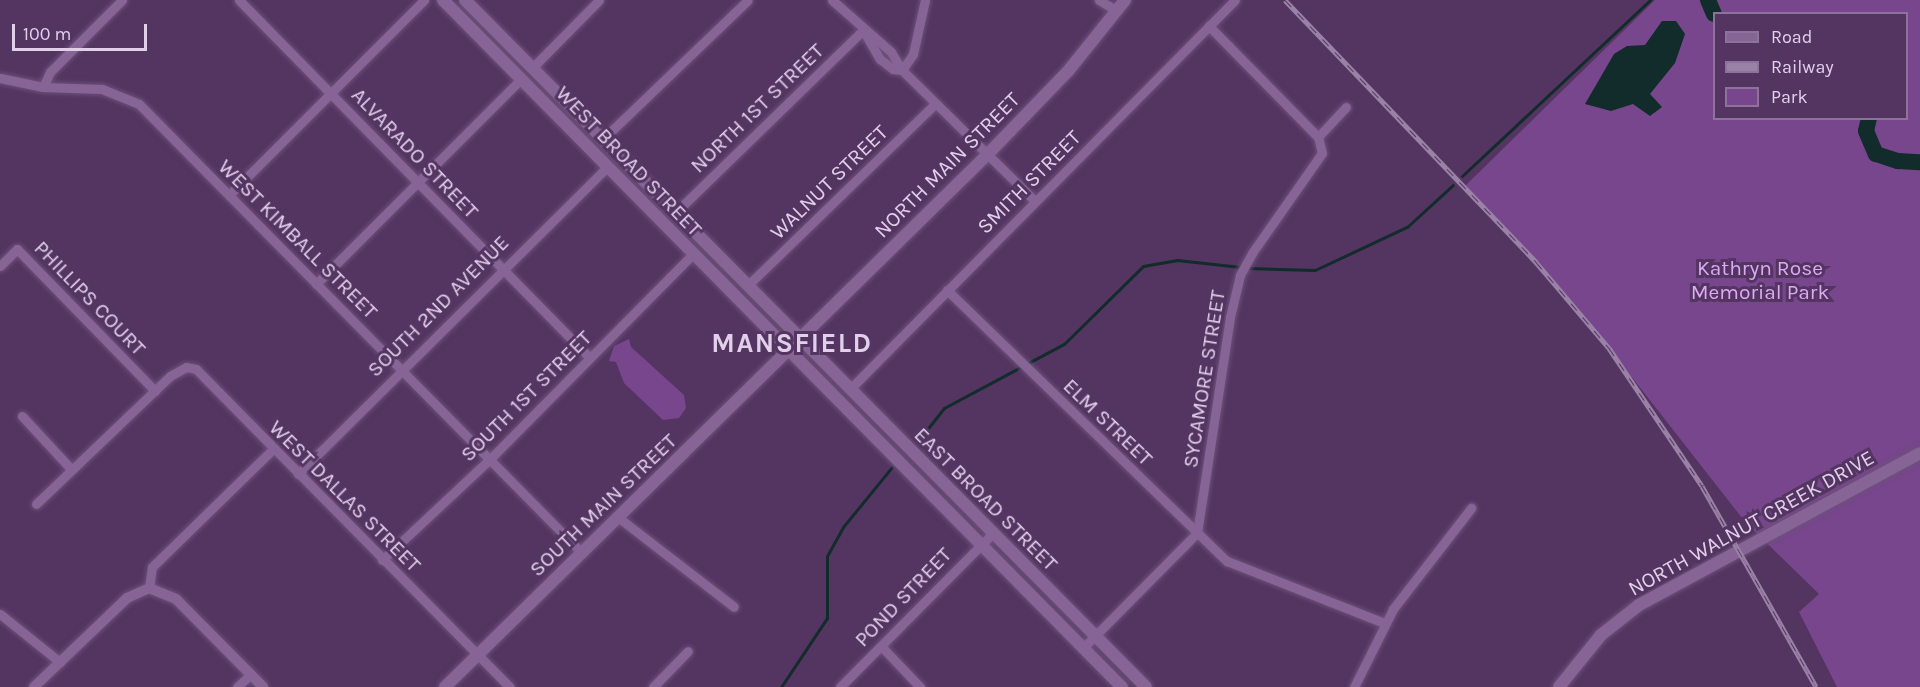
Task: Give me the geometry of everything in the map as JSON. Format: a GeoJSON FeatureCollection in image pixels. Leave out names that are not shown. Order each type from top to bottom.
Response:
{"type":"FeatureCollection","features":[{"type":"Feature","properties":{"kind":"main road","name":"WEST BROAD STREET"},"geometry":{"type":"LineString","coordinates":[[443,0],[787,350]]}},
{"type":"Feature","properties":{"kind":"main road","name":"WEST BROAD STREET"},"geometry":{"type":"LineString","coordinates":[[465,0],[800,338]]}},
{"type":"Feature","properties":{"kind":"main road","name":"NORTH MAIN STREET"},"geometry":{"type":"LineString","coordinates":[[787,350],[987,155],[1069,70],[1125,0]]}},
{"type":"Feature","properties":{"kind":"main road"},"geometry":{"type":"LineString","coordinates":[[521,79],[533,67]]}},
{"type":"Feature","properties":{"kind":"main road"},"geometry":{"type":"LineString","coordinates":[[693,254],[705,243]]}},
{"type":"Feature","properties":{"kind":"main road","name":"EAST BROAD STREET"},"geometry":{"type":"LineString","coordinates":[[800,338],[1146,687]]}},
{"type":"Feature","properties":{"kind":"main road","name":"EAST BROAD STREET"},"geometry":{"type":"LineString","coordinates":[[787,350],[1122,687]]}},
{"type":"Feature","properties":{"kind":"main road","name":"SOUTH MAIN STREET"},"geometry":{"type":"LineString","coordinates":[[445,687],[787,350]]}},
{"type":"Feature","properties":{"kind":"main road"},"geometry":{"type":"LineString","coordinates":[[874,436],[885,425]]}},
{"type":"Feature","properties":{"kind":"main road","name":"NORTH WALNUT CREEK DRIVE"},"geometry":{"type":"LineString","coordinates":[[1558,687],[1601,635],[1639,605],[1920,453]]}},
{"type":"Feature","properties":{"kind":"main road"},"geometry":{"type":"LineString","coordinates":[[920,482],[931,471]]}},
{"type":"Feature","properties":{"kind":"street"},"geometry":{"type":"LineString","coordinates":[[43,87],[50,72],[122,0]]}},
{"type":"Feature","properties":{"kind":"street","name":"ALVARADO STREET"},"geometry":{"type":"LineString","coordinates":[[239,0],[590,358]]}},
{"type":"Feature","properties":{"kind":"street"},"geometry":{"type":"LineString","coordinates":[[229,195],[424,0]]}},
{"type":"Feature","properties":{"kind":"street"},"geometry":{"type":"LineString","coordinates":[[533,67],[599,0]]}},
{"type":"Feature","properties":{"kind":"street"},"geometry":{"type":"LineString","coordinates":[[604,138],[748,0]]}},
{"type":"Feature","properties":{"kind":"street"},"geometry":{"type":"LineString","coordinates":[[832,0],[863,30],[891,52],[902,70],[1035,201]]}},
{"type":"Feature","properties":{"kind":"street"},"geometry":{"type":"LineString","coordinates":[[902,70],[913,54],[925,0]]}},
{"type":"Feature","properties":{"kind":"street"},"geometry":{"type":"LineString","coordinates":[[1099,0],[1116,11]]}},
{"type":"Feature","properties":{"kind":"street","name":"SMITH STREET"},"geometry":{"type":"LineString","coordinates":[[849,389],[1235,0]]}},
{"type":"Feature","properties":{"kind":"street"},"geometry":{"type":"LineString","coordinates":[[1209,26],[1318,137],[1346,107]]}},
{"type":"Feature","properties":{"kind":"street","name":"NORTH 1ST STREET"},"geometry":{"type":"LineString","coordinates":[[676,212],[863,30]]}},
{"type":"Feature","properties":{"kind":"street","name":"WEST KIMBALL STREET"},"geometry":{"type":"LineString","coordinates":[[0,78],[43,87],[102,89],[139,104],[582,553]]}},
{"type":"Feature","properties":{"kind":"street"},"geometry":{"type":"LineString","coordinates":[[316,284],[521,79]]}},
{"type":"Feature","properties":{"kind":"street","name":"WALNUT STREET"},"geometry":{"type":"LineString","coordinates":[[747,286],[935,104]]}},
{"type":"Feature","properties":{"kind":"street","name":"SYCAMORE STREET"},"geometry":{"type":"LineString","coordinates":[[1197,533],[1236,290],[1246,264],[1319,160],[1323,146],[1318,137]]}},
{"type":"Feature","properties":{"kind":"street","name":"SOUTH 2ND AVENUE"},"geometry":{"type":"LineString","coordinates":[[298,474],[607,167]]}},
{"type":"Feature","properties":{"kind":"street","name":"PHILLIPS COURT"},"geometry":{"type":"LineString","coordinates":[[0,266],[17,249],[154,391]]}},
{"type":"Feature","properties":{"kind":"street","name":"SOUTH 1ST STREET"},"geometry":{"type":"LineString","coordinates":[[382,560],[490,459],[693,254]]}},
{"type":"Feature","properties":{"kind":"street","name":"ELM STREET"},"geometry":{"type":"LineString","coordinates":[[947,290],[1227,561],[1384,623]]}},
{"type":"Feature","properties":{"kind":"street","name":"WEST DALLAS STREET"},"geometry":{"type":"LineString","coordinates":[[154,391],[186,367],[205,378],[382,560],[510,687]]}},
{"type":"Feature","properties":{"kind":"street"},"geometry":{"type":"LineString","coordinates":[[36,504],[154,391]]}},
{"type":"Feature","properties":{"kind":"street"},"geometry":{"type":"LineString","coordinates":[[22,416],[71,469]]}},
{"type":"Feature","properties":{"kind":"street"},"geometry":{"type":"LineString","coordinates":[[149,588],[152,567],[273,449]]}},
{"type":"Feature","properties":{"kind":"street"},"geometry":{"type":"LineString","coordinates":[[1354,687],[1384,623],[1472,508]]}},
{"type":"Feature","properties":{"kind":"street"},"geometry":{"type":"LineString","coordinates":[[619,518],[734,607]]}},
{"type":"Feature","properties":{"kind":"street","name":"POND STREET"},"geometry":{"type":"LineString","coordinates":[[840,687],[993,533]]}},
{"type":"Feature","properties":{"kind":"street"},"geometry":{"type":"LineString","coordinates":[[1083,648],[1197,533]]}},
{"type":"Feature","properties":{"kind":"street"},"geometry":{"type":"LineString","coordinates":[[34,687],[127,598],[149,588],[176,599],[263,687]]}},
{"type":"Feature","properties":{"kind":"street"},"geometry":{"type":"LineString","coordinates":[[0,614],[60,663]]}},
{"type":"Feature","properties":{"kind":"street"},"geometry":{"type":"LineString","coordinates":[[881,646],[920,687]]}},
{"type":"Feature","properties":{"kind":"street"},"geometry":{"type":"LineString","coordinates":[[652,687],[688,651]]}},
{"type":"Feature","properties":{"kind":"street"},"geometry":{"type":"LineString","coordinates":[[237,687],[250,674]]}},
{"type":"Feature","properties":{"kind":"green space","name":"Kathryn Rose Memorial Park"},"geometry":{"type":"Polygon","coordinates":[[[1655,0],[1920,0],[1920,687],[1837,687],[1799,612],[1819,594],[1746,523],[1609,348],[1464,187],[1655,0]]]}},
{"type":"Feature","properties":{"kind":"green space"},"geometry":{"type":"Polygon","coordinates":[[[629,339],[631,347],[684,395],[686,408],[679,418],[663,420],[624,383],[616,362],[609,361],[614,346],[629,339]]]}},
{"type":"Feature","properties":{"kind":"shaded area"},"geometry":{"type":"Polygon","coordinates":[[[1662,21],[1676,21],[1685,34],[1675,63],[1650,94],[1662,107],[1650,116],[1633,104],[1611,111],[1585,104],[1614,54],[1627,46],[1645,45],[1662,21]]]}},
{"type":"Feature","properties":{"kind":"waterway"},"geometry":{"type":"LineString","coordinates":[[1462,176],[1650,0]]}},
{"type":"Feature","properties":{"kind":"waterway"},"geometry":{"type":"LineString","coordinates":[[1708,0],[1713,12]]}},
{"type":"Feature","properties":{"kind":"waterway"},"geometry":{"type":"LineString","coordinates":[[1869,120],[1866,131],[1876,154],[1898,161],[1920,162]]}},
{"type":"Feature","properties":{"kind":"waterway"},"geometry":{"type":"LineString","coordinates":[[1248,268],[1315,270],[1407,227],[1453,185]]}},
{"type":"Feature","properties":{"kind":"waterway"},"geometry":{"type":"LineString","coordinates":[[918,441],[944,408],[1064,344],[1143,266],[1177,260],[1241,267]]}},
{"type":"Feature","properties":{"kind":"waterway"},"geometry":{"type":"LineString","coordinates":[[781,687],[827,618],[827,556],[843,527],[892,467]]}},
{"type":"Feature","properties":{"kind":"railway"},"geometry":{"type":"LineString","coordinates":[[1285,0],[1536,262],[1609,348],[1702,486],[1816,687]]}},
{"type":"Feature","properties":{"kind":"district","name":"MANSFIELD"},"geometry":{"type":"Point","coordinates":[792,344]}}]}
